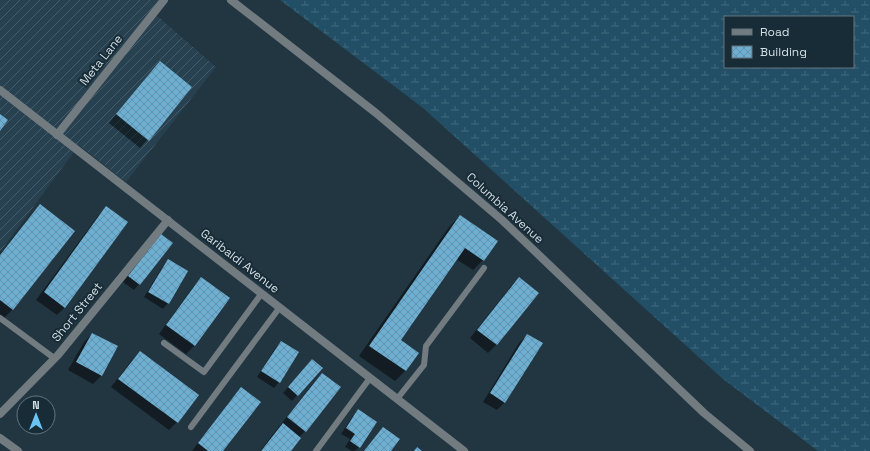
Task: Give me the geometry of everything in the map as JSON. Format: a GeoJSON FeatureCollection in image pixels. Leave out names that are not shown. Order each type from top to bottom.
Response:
{"type":"FeatureCollection","features":[{"type":"Feature","properties":{"kind":"street","name":"Meta Lane"},"geometry":{"type":"LineString","coordinates":[[57,135],[164,0]]}},
{"type":"Feature","properties":{"kind":"street","name":"Columbia Avenue"},"geometry":{"type":"LineString","coordinates":[[231,0],[376,113],[496,215],[704,413],[750,451]]}},
{"type":"Feature","properties":{"kind":"street","name":"Garibaldi Avenue"},"geometry":{"type":"LineString","coordinates":[[0,90],[464,451]]}},
{"type":"Feature","properties":{"kind":"street","name":"Short Street"},"geometry":{"type":"LineString","coordinates":[[0,414],[54,358],[168,220]]}},
{"type":"Feature","properties":{"kind":"street"},"geometry":{"type":"LineString","coordinates":[[0,438],[18,451]]}},
{"type":"Feature","properties":{"kind":"lane"},"geometry":{"type":"LineString","coordinates":[[397,399],[424,365],[426,346],[484,268]]}},
{"type":"Feature","properties":{"kind":"lane"},"geometry":{"type":"LineString","coordinates":[[164,343],[204,372],[262,293]]}},
{"type":"Feature","properties":{"kind":"lane"},"geometry":{"type":"LineString","coordinates":[[191,427],[280,307]]}},
{"type":"Feature","properties":{"kind":"lane"},"geometry":{"type":"LineString","coordinates":[[0,318],[54,358]]}},
{"type":"Feature","properties":{"kind":"lane"},"geometry":{"type":"LineString","coordinates":[[316,451],[370,378]]}},
{"type":"Feature","properties":{"kind":"shaded area"},"geometry":{"type":"Polygon","coordinates":[[[0,0],[165,0],[155,14],[216,67],[126,182],[79,145],[0,252],[0,0]]]}},
{"type":"Feature","properties":{"kind":"green space"},"geometry":{"type":"Polygon","coordinates":[[[280,0],[870,0],[870,451],[818,451],[723,379],[423,108],[280,0]]]}},
{"type":"Feature","properties":{"kind":"building"},"geometry":{"type":"Polygon","coordinates":[[[160,61],[192,87],[149,141],[116,114],[160,61]]]}},
{"type":"Feature","properties":{"kind":"building"},"geometry":{"type":"Polygon","coordinates":[[[0,114],[8,120],[0,131],[0,114]]]}},
{"type":"Feature","properties":{"kind":"building"},"geometry":{"type":"Polygon","coordinates":[[[40,204],[75,231],[13,310],[0,300],[0,255],[40,204]]]}},
{"type":"Feature","properties":{"kind":"building"},"geometry":{"type":"Polygon","coordinates":[[[106,206],[128,222],[65,308],[44,292],[106,206]]]}},
{"type":"Feature","properties":{"kind":"building"},"geometry":{"type":"Polygon","coordinates":[[[460,215],[498,241],[484,261],[465,248],[401,340],[419,353],[406,371],[369,346],[460,215]]]}},
{"type":"Feature","properties":{"kind":"building"},"geometry":{"type":"Polygon","coordinates":[[[161,234],[173,243],[140,285],[128,276],[161,234]]]}},
{"type":"Feature","properties":{"kind":"building"},"geometry":{"type":"Polygon","coordinates":[[[168,259],[188,271],[169,304],[148,292],[168,259]]]}},
{"type":"Feature","properties":{"kind":"building"},"geometry":{"type":"Polygon","coordinates":[[[201,277],[230,298],[195,346],[166,325],[201,277]]]}},
{"type":"Feature","properties":{"kind":"building"},"geometry":{"type":"Polygon","coordinates":[[[519,277],[539,293],[497,345],[477,330],[519,277]]]}},
{"type":"Feature","properties":{"kind":"building"},"geometry":{"type":"Polygon","coordinates":[[[92,333],[118,346],[102,376],[76,362],[92,333]]]}},
{"type":"Feature","properties":{"kind":"building"},"geometry":{"type":"Polygon","coordinates":[[[527,334],[543,343],[505,403],[490,393],[527,334]]]}},
{"type":"Feature","properties":{"kind":"building"},"geometry":{"type":"Polygon","coordinates":[[[281,341],[299,352],[280,383],[261,371],[281,341]]]}},
{"type":"Feature","properties":{"kind":"building"},"geometry":{"type":"Polygon","coordinates":[[[140,351],[199,395],[178,423],[118,379],[140,351]]]}},
{"type":"Feature","properties":{"kind":"building"},"geometry":{"type":"Polygon","coordinates":[[[312,359],[323,368],[298,396],[288,387],[312,359]]]}},
{"type":"Feature","properties":{"kind":"building"},"geometry":{"type":"Polygon","coordinates":[[[322,373],[341,387],[306,432],[287,417],[322,373]]]}},
{"type":"Feature","properties":{"kind":"building"},"geometry":{"type":"Polygon","coordinates":[[[241,387],[261,402],[223,451],[208,451],[198,443],[241,387]]]}},
{"type":"Feature","properties":{"kind":"building"},"geometry":{"type":"Polygon","coordinates":[[[358,409],[377,422],[360,448],[350,441],[355,434],[346,428],[358,409]]]}},
{"type":"Feature","properties":{"kind":"building"},"geometry":{"type":"Polygon","coordinates":[[[283,423],[301,438],[291,451],[261,451],[283,423]]]}},
{"type":"Feature","properties":{"kind":"building"},"geometry":{"type":"Polygon","coordinates":[[[383,427],[400,439],[391,451],[364,451],[383,427]]]}},
{"type":"Feature","properties":{"kind":"building"},"geometry":{"type":"Polygon","coordinates":[[[417,447],[422,451],[414,451],[417,447]]]}}]}
